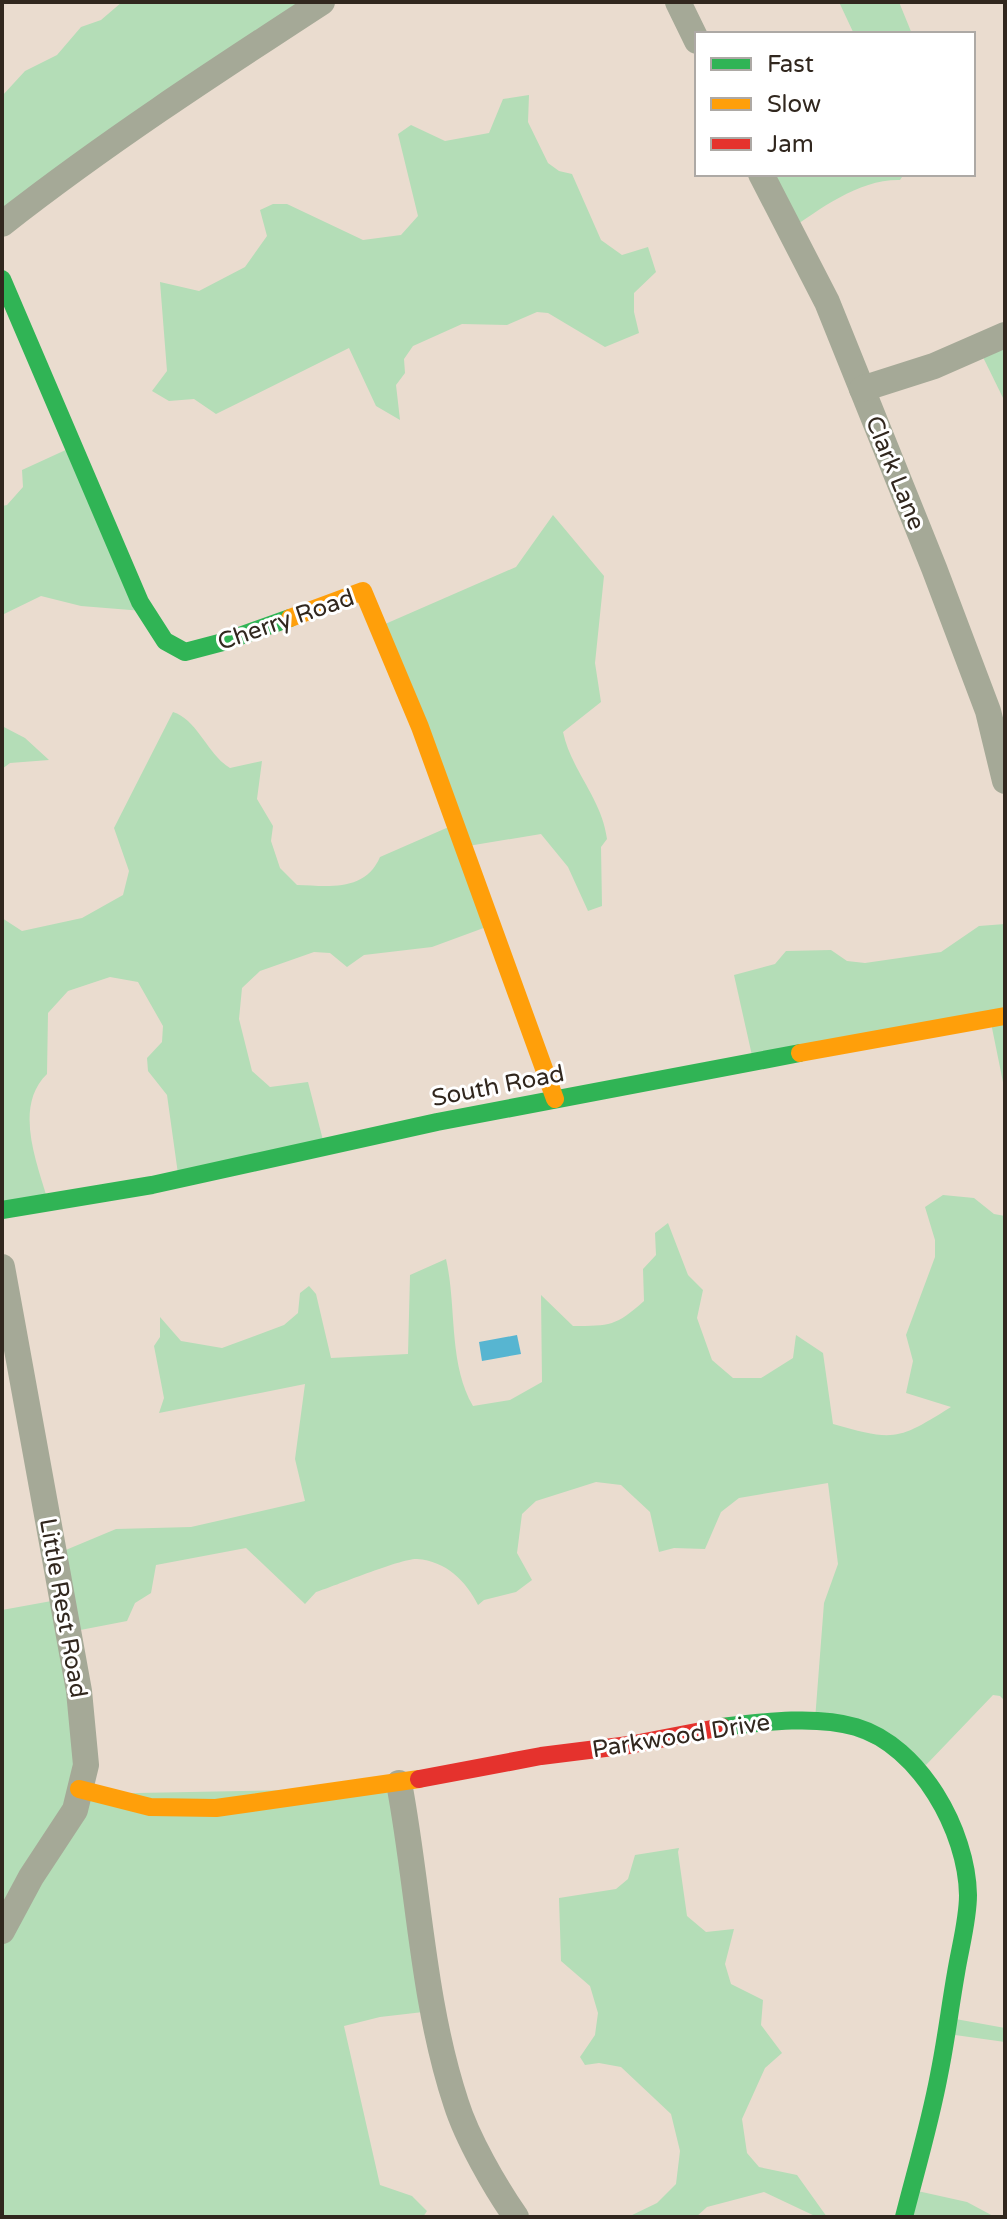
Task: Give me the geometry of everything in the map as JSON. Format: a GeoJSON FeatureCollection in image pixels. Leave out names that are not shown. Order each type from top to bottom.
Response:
{"type":"FeatureCollection","features":[{"type":"Feature","properties":{"kind":"street"},"geometry":{"type":"LineString","coordinates":[[2,224],[108,146],[322,2]]}},
{"type":"Feature","properties":{"kind":"street"},"geometry":{"type":"LineString","coordinates":[[678,2],[695,37]]}},
{"type":"Feature","properties":{"kind":"street","name":"Clark Lane"},"geometry":{"type":"LineString","coordinates":[[762,176],[827,302],[862,389],[988,711],[1005,781]]}},
{"type":"Feature","properties":{"kind":"street","name":"Cherry Road"},"geometry":{"type":"LineString","coordinates":[[2,279],[140,602],[165,641],[185,652],[223,642],[363,591],[420,727],[555,1099]]}},
{"type":"Feature","properties":{"kind":"street"},"geometry":{"type":"LineString","coordinates":[[862,389],[934,366],[1005,335]]}},
{"type":"Feature","properties":{"kind":"street","name":"South Road"},"geometry":{"type":"LineString","coordinates":[[2,1210],[152,1185],[555,1099],[1005,1016]]}},
{"type":"Feature","properties":{"kind":"street","name":"Little Rest Road"},"geometry":{"type":"LineString","coordinates":[[2,1267],[79,1691],[86,1765],[75,1810],[31,1877],[2,1931]]}},
{"type":"Feature","properties":{"kind":"street","name":"Parkwood Drive"},"geometry":{"type":"LineString","coordinates":[[79,1789],[150,1807],[216,1808],[399,1783],[541,1756],[629,1745],[711,1728],[770,1721],[856,1727],[895,1747],[919,1772],[948,1813],[961,1851],[968,1895],[939,2077],[904,2217]]}},
{"type":"Feature","properties":{"kind":"street"},"geometry":{"type":"LineString","coordinates":[[399,1783],[437,2028],[456,2105],[498,2192],[516,2217]]}},
{"type":"Feature","properties":{"kind":"green space"},"geometry":{"type":"Polygon","coordinates":[[[122,2],[321,2],[2,226],[2,96],[25,71],[57,55],[81,27],[101,20],[122,2]]]}},
{"type":"Feature","properties":{"kind":"green space"},"geometry":{"type":"Polygon","coordinates":[[[839,2],[899,2],[911,32],[853,32],[839,2]]]}},
{"type":"Feature","properties":{"kind":"green space"},"geometry":{"type":"Polygon","coordinates":[[[529,95],[528,122],[548,163],[559,171],[572,174],[601,240],[622,255],[648,247],[656,272],[634,293],[639,333],[605,347],[548,313],[537,312],[507,325],[462,324],[413,346],[404,359],[405,373],[396,385],[400,420],[376,406],[349,348],[216,414],[194,399],[169,401],[152,391],[167,371],[160,282],[199,291],[245,267],[267,236],[260,210],[273,204],[287,204],[363,240],[401,235],[418,216],[398,134],[411,125],[445,141],[489,133],[503,99],[529,95]]]}},
{"type":"Feature","properties":{"kind":"green space"},"geometry":{"type":"Polygon","coordinates":[[[762,176],[903,176],[900,180],[870,184],[855,190],[788,231],[762,176]]]}},
{"type":"Feature","properties":{"kind":"green space"},"geometry":{"type":"Polygon","coordinates":[[[1005,335],[1005,402],[979,349],[1005,335]]]}},
{"type":"Feature","properties":{"kind":"green space"},"geometry":{"type":"Polygon","coordinates":[[[70,448],[143,611],[81,606],[41,596],[2,615],[2,506],[7,505],[23,487],[22,470],[70,448]]]}},
{"type":"Feature","properties":{"kind":"green space"},"geometry":{"type":"Polygon","coordinates":[[[553,515],[604,576],[595,663],[601,702],[563,732],[604,824],[607,839],[601,847],[602,906],[588,911],[568,867],[541,834],[462,847],[489,926],[432,947],[364,955],[347,967],[330,953],[314,952],[260,971],[242,988],[239,1019],[252,1071],[270,1087],[308,1082],[324,1144],[179,1181],[167,1095],[148,1071],[147,1058],[162,1042],[163,1026],[138,982],[110,977],[68,991],[48,1013],[47,1074],[37,1087],[30,1117],[33,1151],[47,1198],[2,1211],[2,918],[22,931],[82,918],[123,895],[129,871],[114,828],[173,712],[189,722],[230,768],[262,761],[257,799],[273,826],[271,841],[280,868],[297,885],[333,886],[356,882],[373,868],[380,857],[451,826],[376,628],[516,567],[553,515]]]}},
{"type":"Feature","properties":{"kind":"green space"},"geometry":{"type":"Polygon","coordinates":[[[2,726],[25,738],[49,760],[10,763],[2,769],[2,726]]]}},
{"type":"Feature","properties":{"kind":"green space"},"geometry":{"type":"Polygon","coordinates":[[[1005,924],[1005,1092],[991,1023],[753,1060],[734,975],[775,964],[786,951],[831,950],[847,961],[865,963],[941,952],[979,926],[1005,924]]]}},
{"type":"Feature","properties":{"kind":"green space"},"geometry":{"type":"Polygon","coordinates":[[[943,1195],[974,1198],[994,1214],[1005,1216],[1005,1701],[993,1695],[926,1765],[815,1720],[824,1603],[838,1564],[828,1483],[739,1498],[721,1512],[705,1549],[674,1548],[659,1552],[650,1512],[621,1485],[596,1482],[536,1501],[522,1514],[517,1553],[532,1580],[516,1592],[484,1600],[478,1605],[454,1574],[437,1564],[417,1559],[383,1567],[316,1592],[305,1604],[246,1548],[156,1565],[151,1593],[135,1603],[127,1621],[70,1632],[84,1794],[398,1788],[432,2011],[380,2017],[344,2026],[380,2185],[412,2196],[427,2211],[423,2217],[2,2217],[2,1610],[57,1600],[49,1557],[116,1529],[191,1527],[305,1501],[295,1459],[305,1384],[159,1413],[164,1398],[154,1346],[160,1337],[160,1317],[181,1341],[222,1348],[284,1325],[298,1313],[300,1293],[309,1286],[316,1294],[331,1358],[408,1354],[410,1275],[446,1259],[456,1353],[465,1389],[473,1406],[510,1400],[542,1382],[541,1295],[573,1326],[604,1325],[619,1320],[644,1301],[643,1269],[656,1255],[655,1233],[668,1223],[688,1275],[703,1290],[697,1318],[712,1360],[733,1378],[761,1378],[793,1358],[796,1335],[823,1353],[833,1424],[895,1435],[951,1407],[906,1393],[913,1361],[906,1335],[935,1257],[935,1240],[925,1207],[943,1195]]]}},
{"type":"Feature","properties":{"kind":"green space"},"geometry":{"type":"Polygon","coordinates":[[[679,1848],[687,1916],[706,1932],[734,1929],[725,1964],[731,1984],[763,2000],[761,2025],[782,2053],[765,2068],[742,2119],[747,2153],[759,2167],[797,2175],[827,2217],[817,2217],[764,2192],[707,2207],[696,2217],[628,2217],[657,2203],[676,2184],[680,2151],[671,2114],[621,2067],[599,2063],[585,2065],[580,2057],[595,2035],[598,2013],[590,1986],[561,1961],[559,1898],[616,1889],[628,1879],[635,1855],[679,1848]]]}},
{"type":"Feature","properties":{"kind":"green space"},"geometry":{"type":"Polygon","coordinates":[[[950,2018],[1005,2028],[1005,2042],[955,2035],[950,2018]]]}},
{"type":"Feature","properties":{"kind":"green space"},"geometry":{"type":"Polygon","coordinates":[[[913,2190],[967,2202],[995,2217],[904,2217],[913,2190]]]}},
{"type":"Feature","properties":{"kind":"water"},"geometry":{"type":"Polygon","coordinates":[[[517,1335],[521,1354],[482,1361],[479,1342],[517,1335]]]}},
{"type":"Feature","properties":{"kind":"traffic: fast"},"geometry":{"type":"LineString","coordinates":[[2,279],[140,602],[165,641],[185,652],[290,618]]}},
{"type":"Feature","properties":{"kind":"traffic: fast"},"geometry":{"type":"LineString","coordinates":[[2,1210],[152,1185],[437,1122],[800,1053]]}},
{"type":"Feature","properties":{"kind":"traffic: fast"},"geometry":{"type":"LineString","coordinates":[[722,1727],[824,1721],[856,1727],[879,1737],[900,1752],[936,1794],[959,1844],[968,1895],[965,1924],[944,2050],[904,2217]]}},
{"type":"Feature","properties":{"kind":"traffic: slow"},"geometry":{"type":"LineString","coordinates":[[290,618],[363,591],[420,727],[555,1099]]}},
{"type":"Feature","properties":{"kind":"traffic: slow"},"geometry":{"type":"LineString","coordinates":[[800,1053],[1005,1016]]}},
{"type":"Feature","properties":{"kind":"traffic: slow"},"geometry":{"type":"LineString","coordinates":[[79,1789],[150,1807],[216,1808],[419,1779]]}},
{"type":"Feature","properties":{"kind":"traffic: jam"},"geometry":{"type":"LineString","coordinates":[[419,1779],[722,1727]]}}]}
